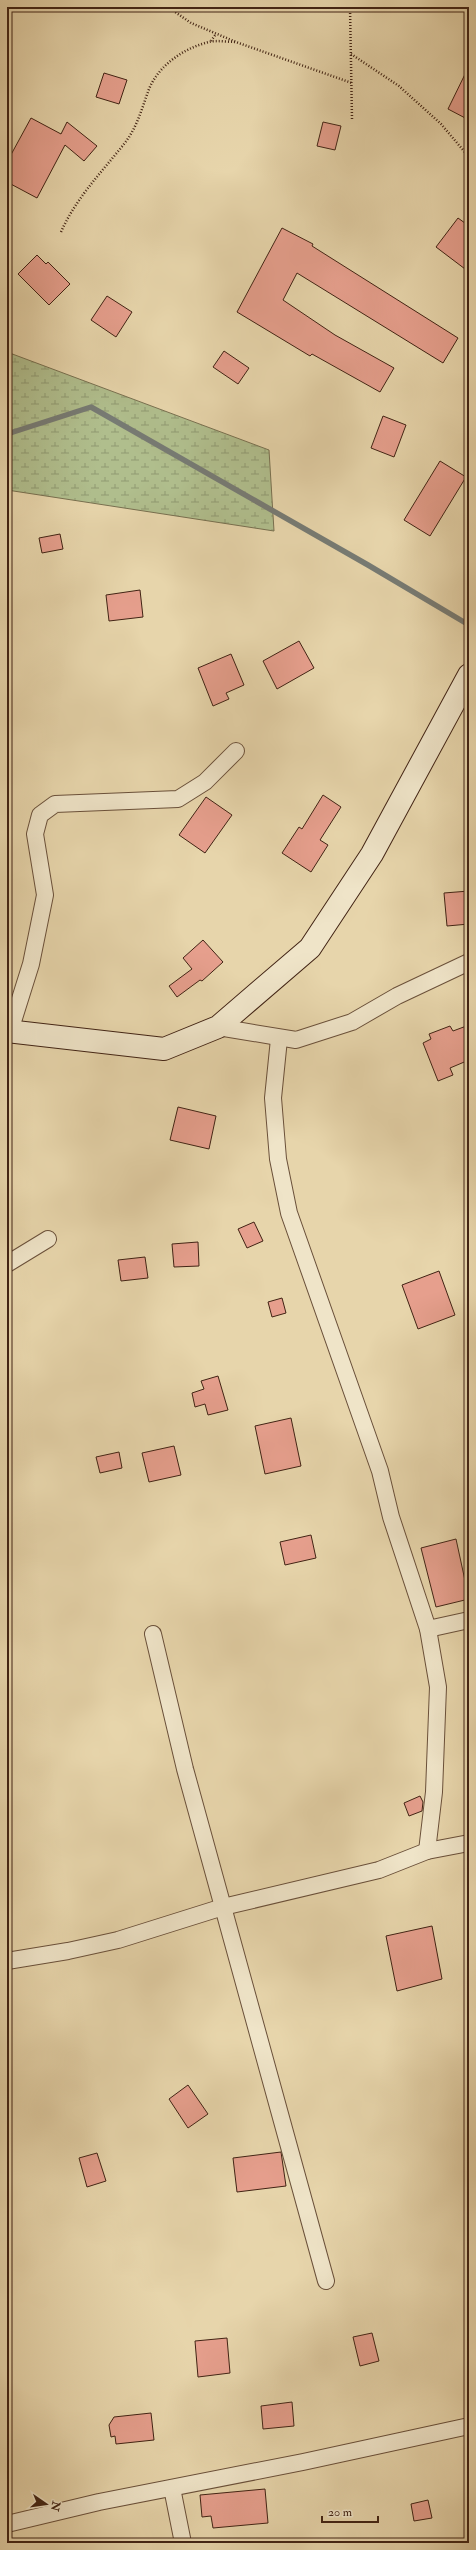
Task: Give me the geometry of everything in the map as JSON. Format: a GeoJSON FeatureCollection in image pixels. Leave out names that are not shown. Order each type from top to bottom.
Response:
{"type":"FeatureCollection","features":[{"type":"Feature","properties":{"kind":"main road"},"geometry":{"type":"LineString","coordinates":[[8,1031],[164,1049],[218,1027],[310,948],[372,854],[469,675]]}},
{"type":"Feature","properties":{"kind":"street"},"geometry":{"type":"LineString","coordinates":[[8,1031],[31,964],[45,895],[35,834],[40,815],[55,804],[178,799],[205,782],[236,751]]}},
{"type":"Feature","properties":{"kind":"street"},"geometry":{"type":"LineString","coordinates":[[218,1027],[296,1040],[352,1022],[397,996],[469,962]]}},
{"type":"Feature","properties":{"kind":"street"},"geometry":{"type":"LineString","coordinates":[[280,1038],[273,1098],[278,1159],[288,1213],[380,1471],[391,1517],[428,1629],[438,1687],[434,1792],[427,1851]]}},
{"type":"Feature","properties":{"kind":"street"},"geometry":{"type":"LineString","coordinates":[[7,1264],[48,1239]]}},
{"type":"Feature","properties":{"kind":"street"},"geometry":{"type":"LineString","coordinates":[[428,1629],[469,1620]]}},
{"type":"Feature","properties":{"kind":"street"},"geometry":{"type":"LineString","coordinates":[[153,1634],[185,1770],[326,2281]]}},
{"type":"Feature","properties":{"kind":"street"},"geometry":{"type":"LineString","coordinates":[[7,1961],[68,1951],[118,1940],[223,1908],[379,1870],[427,1851],[469,1843]]}},
{"type":"Feature","properties":{"kind":"street"},"geometry":{"type":"LineString","coordinates":[[7,2524],[469,2426]]}},
{"type":"Feature","properties":{"kind":"street"},"geometry":{"type":"LineString","coordinates":[[172,2488],[183,2543]]}},
{"type":"Feature","properties":{"kind":"path"},"geometry":{"type":"LineString","coordinates":[[168,7],[191,23],[216,34],[352,83]]}},
{"type":"Feature","properties":{"kind":"path"},"geometry":{"type":"LineString","coordinates":[[350,7],[352,119]]}},
{"type":"Feature","properties":{"kind":"path"},"geometry":{"type":"LineString","coordinates":[[210,42],[216,34]]}},
{"type":"Feature","properties":{"kind":"path"},"geometry":{"type":"LineString","coordinates":[[61,232],[71,210],[124,144],[135,127],[150,87],[165,65],[188,49],[210,42],[236,42]]}},
{"type":"Feature","properties":{"kind":"path"},"geometry":{"type":"LineString","coordinates":[[351,54],[399,86],[441,124],[469,157]]}},
{"type":"Feature","properties":{"kind":"green space"},"geometry":{"type":"Polygon","coordinates":[[[7,352],[269,450],[274,531],[7,490],[7,352]]]}},
{"type":"Feature","properties":{"kind":"building"},"geometry":{"type":"Polygon","coordinates":[[[469,66],[469,120],[448,109],[469,66]]]}},
{"type":"Feature","properties":{"kind":"building"},"geometry":{"type":"Polygon","coordinates":[[[104,73],[127,80],[119,104],[96,97],[104,73]]]}},
{"type":"Feature","properties":{"kind":"building"},"geometry":{"type":"Polygon","coordinates":[[[31,118],[61,134],[67,122],[97,146],[84,161],[65,145],[37,198],[7,182],[7,162],[31,118]]]}},
{"type":"Feature","properties":{"kind":"building"},"geometry":{"type":"Polygon","coordinates":[[[323,122],[341,126],[335,150],[317,146],[323,122]]]}},
{"type":"Feature","properties":{"kind":"building"},"geometry":{"type":"Polygon","coordinates":[[[458,218],[469,226],[469,272],[436,247],[458,218]]]}},
{"type":"Feature","properties":{"kind":"building"},"geometry":{"type":"Polygon","coordinates":[[[282,228],[313,244],[312,246],[458,338],[443,363],[297,273],[283,300],[335,335],[394,368],[380,392],[312,354],[310,356],[237,312],[282,228]]]}},
{"type":"Feature","properties":{"kind":"building"},"geometry":{"type":"Polygon","coordinates":[[[37,255],[46,264],[48,262],[70,284],[49,305],[18,274],[37,255]]]}},
{"type":"Feature","properties":{"kind":"building"},"geometry":{"type":"Polygon","coordinates":[[[107,296],[132,312],[116,337],[91,320],[107,296]]]}},
{"type":"Feature","properties":{"kind":"building"},"geometry":{"type":"Polygon","coordinates":[[[224,351],[249,368],[238,384],[213,367],[224,351]]]}},
{"type":"Feature","properties":{"kind":"building"},"geometry":{"type":"Polygon","coordinates":[[[383,416],[406,425],[394,457],[371,448],[383,416]]]}},
{"type":"Feature","properties":{"kind":"building"},"geometry":{"type":"Polygon","coordinates":[[[440,461],[466,477],[430,536],[404,520],[440,461]]]}},
{"type":"Feature","properties":{"kind":"building"},"geometry":{"type":"Polygon","coordinates":[[[60,534],[63,549],[42,553],[39,538],[60,534]]]}},
{"type":"Feature","properties":{"kind":"building"},"geometry":{"type":"Polygon","coordinates":[[[140,590],[143,617],[109,621],[106,595],[140,590]]]}},
{"type":"Feature","properties":{"kind":"building"},"geometry":{"type":"Polygon","coordinates":[[[299,641],[314,668],[277,689],[263,661],[299,641]]]}},
{"type":"Feature","properties":{"kind":"building"},"geometry":{"type":"Polygon","coordinates":[[[231,654],[244,685],[226,693],[229,699],[213,706],[198,668],[231,654]]]}},
{"type":"Feature","properties":{"kind":"building"},"geometry":{"type":"Polygon","coordinates":[[[323,795],[341,807],[320,840],[328,845],[311,872],[282,853],[299,827],[302,829],[323,795]]]}},
{"type":"Feature","properties":{"kind":"building"},"geometry":{"type":"Polygon","coordinates":[[[206,797],[232,815],[205,853],[179,835],[206,797]]]}},
{"type":"Feature","properties":{"kind":"building"},"geometry":{"type":"Polygon","coordinates":[[[469,891],[469,924],[447,926],[444,893],[469,891]]]}},
{"type":"Feature","properties":{"kind":"building"},"geometry":{"type":"Polygon","coordinates":[[[203,940],[223,962],[202,981],[200,980],[177,997],[169,986],[192,969],[183,958],[203,940]]]}},
{"type":"Feature","properties":{"kind":"building"},"geometry":{"type":"Polygon","coordinates":[[[469,1025],[469,1060],[450,1068],[453,1075],[438,1081],[423,1043],[431,1039],[429,1034],[450,1026],[453,1031],[469,1025]]]}},
{"type":"Feature","properties":{"kind":"building"},"geometry":{"type":"Polygon","coordinates":[[[178,1107],[216,1116],[209,1149],[170,1140],[178,1107]]]}},
{"type":"Feature","properties":{"kind":"building"},"geometry":{"type":"Polygon","coordinates":[[[254,1222],[263,1241],[247,1248],[238,1229],[254,1222]]]}},
{"type":"Feature","properties":{"kind":"building"},"geometry":{"type":"Polygon","coordinates":[[[198,1242],[199,1266],[174,1267],[172,1244],[198,1242]]]}},
{"type":"Feature","properties":{"kind":"building"},"geometry":{"type":"Polygon","coordinates":[[[145,1257],[148,1278],[121,1281],[118,1260],[145,1257]]]}},
{"type":"Feature","properties":{"kind":"building"},"geometry":{"type":"Polygon","coordinates":[[[439,1271],[455,1315],[418,1329],[402,1285],[439,1271]]]}},
{"type":"Feature","properties":{"kind":"building"},"geometry":{"type":"Polygon","coordinates":[[[282,1298],[286,1313],[272,1317],[268,1302],[282,1298]]]}},
{"type":"Feature","properties":{"kind":"building"},"geometry":{"type":"Polygon","coordinates":[[[218,1376],[228,1410],[208,1415],[205,1404],[195,1407],[192,1393],[204,1389],[201,1381],[218,1376]]]}},
{"type":"Feature","properties":{"kind":"building"},"geometry":{"type":"Polygon","coordinates":[[[291,1418],[301,1466],[265,1474],[255,1426],[291,1418]]]}},
{"type":"Feature","properties":{"kind":"building"},"geometry":{"type":"Polygon","coordinates":[[[174,1446],[181,1475],[149,1482],[142,1453],[174,1446]]]}},
{"type":"Feature","properties":{"kind":"building"},"geometry":{"type":"Polygon","coordinates":[[[119,1452],[122,1468],[100,1473],[96,1457],[119,1452]]]}},
{"type":"Feature","properties":{"kind":"building"},"geometry":{"type":"Polygon","coordinates":[[[311,1535],[316,1558],[285,1565],[280,1542],[311,1535]]]}},
{"type":"Feature","properties":{"kind":"building"},"geometry":{"type":"Polygon","coordinates":[[[456,1539],[469,1599],[436,1607],[421,1548],[456,1539]]]}},
{"type":"Feature","properties":{"kind":"building"},"geometry":{"type":"Polygon","coordinates":[[[420,1796],[423,1802],[422,1811],[409,1816],[404,1803],[420,1796]]]}},
{"type":"Feature","properties":{"kind":"building"},"geometry":{"type":"Polygon","coordinates":[[[432,1926],[442,1979],[397,1991],[386,1936],[432,1926]]]}},
{"type":"Feature","properties":{"kind":"building"},"geometry":{"type":"Polygon","coordinates":[[[188,2085],[208,2114],[188,2128],[169,2099],[188,2085]]]}},
{"type":"Feature","properties":{"kind":"building"},"geometry":{"type":"Polygon","coordinates":[[[281,2152],[286,2186],[237,2192],[233,2158],[281,2152]]]}},
{"type":"Feature","properties":{"kind":"building"},"geometry":{"type":"Polygon","coordinates":[[[97,2153],[106,2181],[87,2187],[79,2158],[97,2153]]]}},
{"type":"Feature","properties":{"kind":"building"},"geometry":{"type":"Polygon","coordinates":[[[372,2333],[379,2361],[360,2366],[353,2337],[372,2333]]]}},
{"type":"Feature","properties":{"kind":"building"},"geometry":{"type":"Polygon","coordinates":[[[227,2338],[230,2373],[198,2377],[195,2341],[227,2338]]]}},
{"type":"Feature","properties":{"kind":"building"},"geometry":{"type":"Polygon","coordinates":[[[292,2402],[294,2426],[263,2429],[261,2406],[292,2402]]]}},
{"type":"Feature","properties":{"kind":"building"},"geometry":{"type":"Polygon","coordinates":[[[151,2413],[154,2440],[116,2444],[115,2436],[111,2437],[109,2425],[114,2417],[151,2413]]]}},
{"type":"Feature","properties":{"kind":"building"},"geometry":{"type":"Polygon","coordinates":[[[265,2489],[268,2523],[213,2528],[211,2516],[202,2517],[200,2495],[265,2489]]]}},
{"type":"Feature","properties":{"kind":"building"},"geometry":{"type":"Polygon","coordinates":[[[428,2500],[432,2518],[414,2521],[411,2504],[428,2500]]]}},
{"type":"Feature","properties":{"kind":"waterway"},"geometry":{"type":"LineString","coordinates":[[7,434],[91,407],[368,565],[469,625]]}}]}
